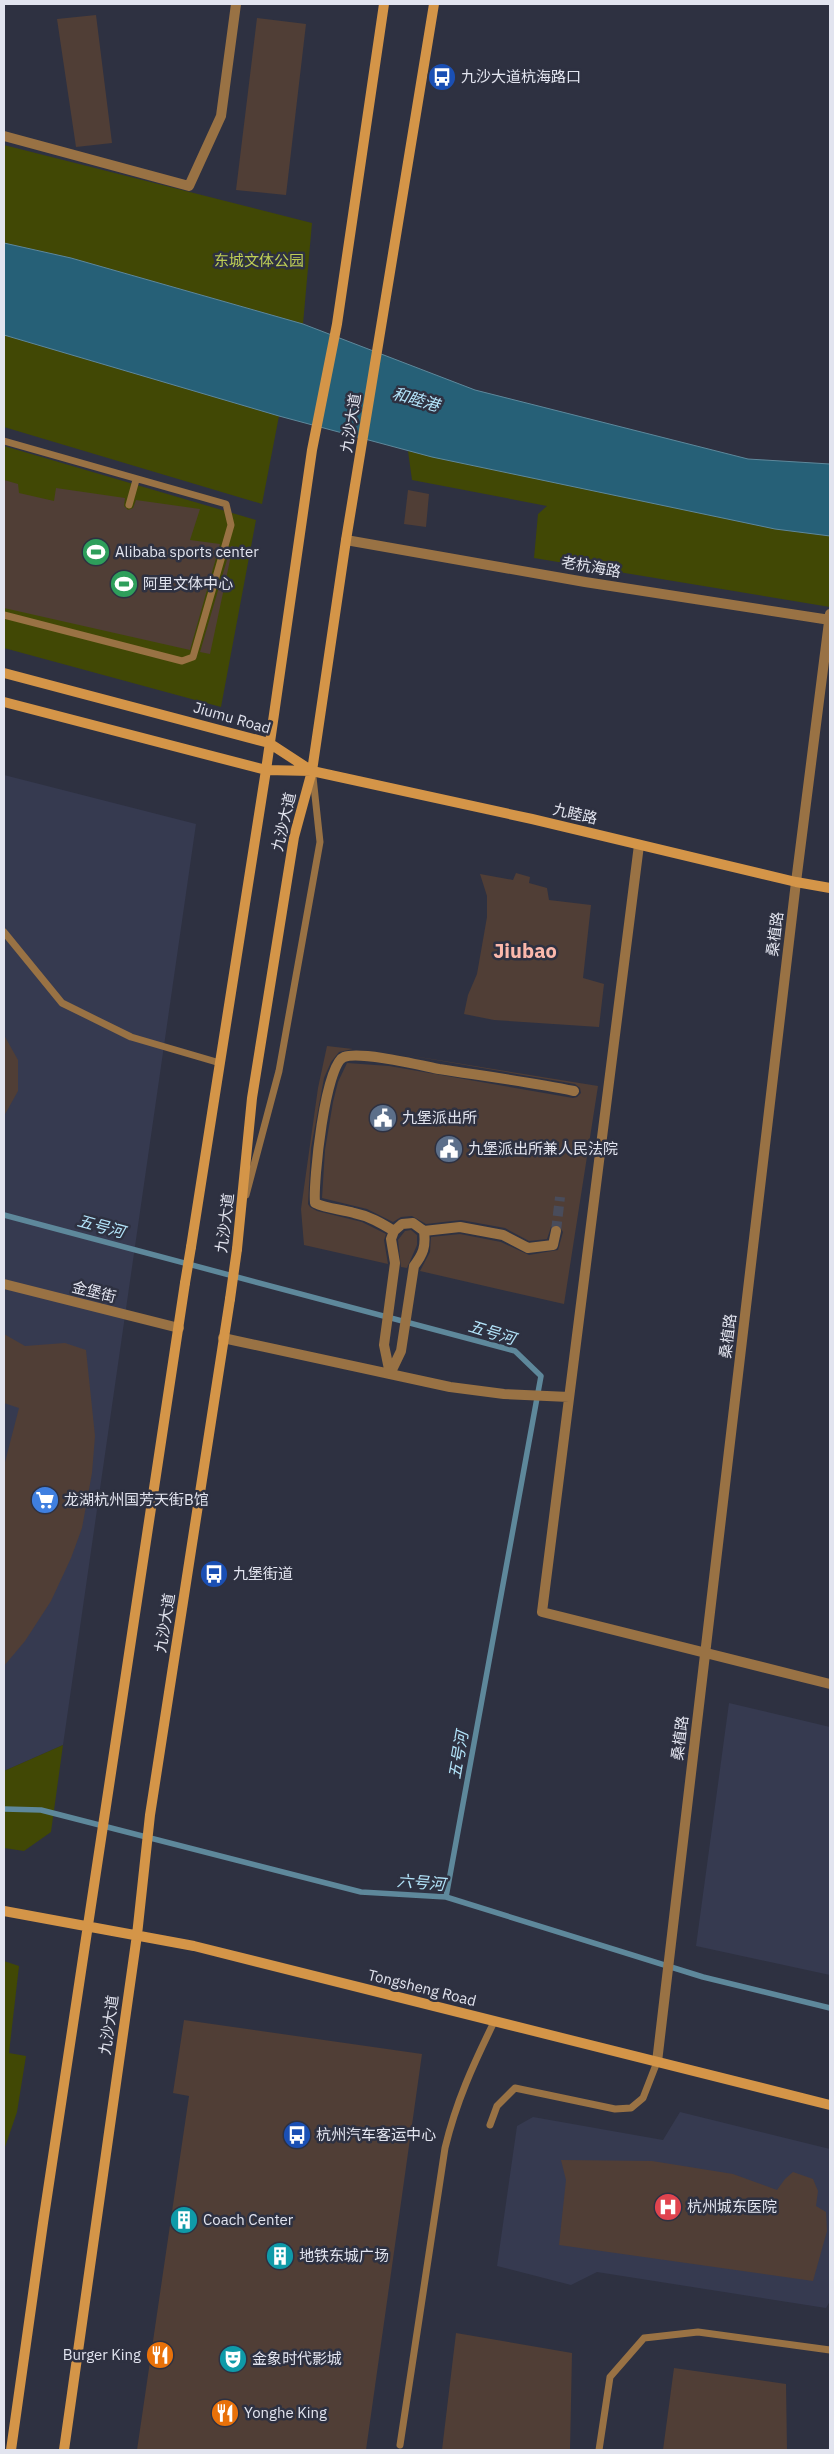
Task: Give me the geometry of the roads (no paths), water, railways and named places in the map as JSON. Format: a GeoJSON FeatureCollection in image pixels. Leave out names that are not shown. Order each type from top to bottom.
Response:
{"type":"FeatureCollection","features":[{"type":"Feature","properties":{"kind":"main road","name":"九沙大道"},"geometry":{"type":"LineString","coordinates":[[11,2450],[185,1283],[266,770],[312,450],[336,324],[384,4]]}},
{"type":"Feature","properties":{"kind":"main road","name":"九沙大道"},"geometry":{"type":"LineString","coordinates":[[64,2450],[137,1934],[150,1815],[243,1208],[252,1098],[294,837],[312,771],[346,540],[434,4]]}},
{"type":"Feature","properties":{"kind":"main road","name":"Jiumu Road"},"geometry":{"type":"LineString","coordinates":[[4,673],[269,743],[312,771]]}},
{"type":"Feature","properties":{"kind":"main road"},"geometry":{"type":"LineString","coordinates":[[4,702],[266,770],[312,771]]}},
{"type":"Feature","properties":{"kind":"main road","name":"九睦路"},"geometry":{"type":"LineString","coordinates":[[312,771],[639,844],[796,882],[830,888]]}},
{"type":"Feature","properties":{"kind":"main road","name":"Tongsheng Road"},"geometry":{"type":"LineString","coordinates":[[4,1911],[194,1946],[830,2105]]}},
{"type":"Feature","properties":{"kind":"street"},"geometry":{"type":"LineString","coordinates":[[4,136],[189,186],[221,116],[236,4]]}},
{"type":"Feature","properties":{"kind":"street","name":"老杭海路"},"geometry":{"type":"LineString","coordinates":[[346,540],[585,582],[830,618]]}},
{"type":"Feature","properties":{"kind":"street","name":"桑植路"},"geometry":{"type":"LineString","coordinates":[[657,2062],[796,882],[830,618]]}},
{"type":"Feature","properties":{"kind":"street"},"geometry":{"type":"LineString","coordinates":[[639,844],[542,1612],[830,1684]]}},
{"type":"Feature","properties":{"kind":"street"},"geometry":{"type":"LineString","coordinates":[[394,1231],[376,1220],[353,1212],[330,1209],[315,1203],[314,1190],[322,1118],[336,1064],[343,1057],[356,1056],[394,1061],[574,1091]]}},
{"type":"Feature","properties":{"kind":"street"},"geometry":{"type":"LineString","coordinates":[[390,1374],[384,1345],[395,1263],[391,1239],[394,1231],[402,1224],[413,1223],[424,1231],[460,1227],[503,1235],[528,1248],[553,1245],[556,1231]]}},
{"type":"Feature","properties":{"kind":"street"},"geometry":{"type":"LineString","coordinates":[[390,1374],[401,1351],[414,1266],[422,1256],[425,1246],[424,1231]]}},
{"type":"Feature","properties":{"kind":"street","name":"金堡街"},"geometry":{"type":"LineString","coordinates":[[4,1284],[179,1328]]}},
{"type":"Feature","properties":{"kind":"street"},"geometry":{"type":"LineString","coordinates":[[223,1338],[450,1387],[504,1394],[569,1398]]}},
{"type":"Feature","properties":{"kind":"lane"},"geometry":{"type":"LineString","coordinates":[[4,441],[226,504],[231,525],[193,657],[182,661],[4,615]]}},
{"type":"Feature","properties":{"kind":"lane"},"geometry":{"type":"LineString","coordinates":[[129,505],[136,480]]}},
{"type":"Feature","properties":{"kind":"lane"},"geometry":{"type":"LineString","coordinates":[[243,1208],[279,1070],[320,842],[312,771]]}},
{"type":"Feature","properties":{"kind":"lane"},"geometry":{"type":"LineString","coordinates":[[4,932],[62,1003],[132,1037],[220,1063]]}},
{"type":"Feature","properties":{"kind":"lane"},"geometry":{"type":"LineString","coordinates":[[400,2445],[445,2148],[464,2082],[494,2022]]}},
{"type":"Feature","properties":{"kind":"lane"},"geometry":{"type":"LineString","coordinates":[[490,2125],[497,2106],[516,2088],[615,2109],[631,2108],[643,2098],[657,2062]]}},
{"type":"Feature","properties":{"kind":"lane"},"geometry":{"type":"LineString","coordinates":[[599,2450],[610,2376],[644,2338],[698,2332],[830,2350]]}},
{"type":"Feature","properties":{"kind":"water","name":"和睦港"},"geometry":{"type":"Polygon","coordinates":[[[4,243],[71,258],[303,324],[475,390],[748,459],[830,464],[830,536],[775,529],[432,457],[279,416],[4,335],[4,243]]]}},
{"type":"Feature","properties":{"kind":"waterway","name":"五号河"},"geometry":{"type":"LineString","coordinates":[[4,1215],[515,1351],[541,1376],[446,1897]]}},
{"type":"Feature","properties":{"kind":"waterway","name":"六号河"},"geometry":{"type":"LineString","coordinates":[[4,1809],[41,1810],[361,1892],[446,1897],[703,1977],[830,2008]]}},
{"type":"Feature","properties":{"kind":"tunnel"},"geometry":{"type":"LineString","coordinates":[[556,1231],[560,1197]]}},
{"type":"Feature","properties":{"kind":"place","name":"九沙大道杭海路口"},"geometry":{"type":"Point","coordinates":[442,77]}},
{"type":"Feature","properties":{"kind":"place","name":"Alibaba sports center"},"geometry":{"type":"Point","coordinates":[96,552]}},
{"type":"Feature","properties":{"kind":"place","name":"阿里文体中心"},"geometry":{"type":"Point","coordinates":[124,584]}},
{"type":"Feature","properties":{"kind":"place","name":"九堡派出所"},"geometry":{"type":"Point","coordinates":[383,1118]}},
{"type":"Feature","properties":{"kind":"place","name":"九堡派出所兼人民法院"},"geometry":{"type":"Point","coordinates":[449,1149]}},
{"type":"Feature","properties":{"kind":"place","name":"龙湖杭州国芳天街B馆"},"geometry":{"type":"Point","coordinates":[45,1500]}},
{"type":"Feature","properties":{"kind":"place","name":"九堡街道"},"geometry":{"type":"Point","coordinates":[214,1574]}},
{"type":"Feature","properties":{"kind":"place","name":"杭州汽车客运中心"},"geometry":{"type":"Point","coordinates":[297,2135]}},
{"type":"Feature","properties":{"kind":"place","name":"杭州城东医院"},"geometry":{"type":"Point","coordinates":[668,2207]}},
{"type":"Feature","properties":{"kind":"place","name":"Coach Center"},"geometry":{"type":"Point","coordinates":[184,2220]}},
{"type":"Feature","properties":{"kind":"place","name":"地铁东城广场"},"geometry":{"type":"Point","coordinates":[280,2256]}},
{"type":"Feature","properties":{"kind":"place","name":"Burger King"},"geometry":{"type":"Point","coordinates":[160,2355]}},
{"type":"Feature","properties":{"kind":"place","name":"金象时代影城"},"geometry":{"type":"Point","coordinates":[233,2359]}},
{"type":"Feature","properties":{"kind":"place","name":"Yonghe King"},"geometry":{"type":"Point","coordinates":[225,2413]}},
{"type":"Feature","properties":{"kind":"district","name":"Jiubao"},"geometry":{"type":"Point","coordinates":[525,951]}},
{"type":"Feature","properties":{"kind":"park label","name":"东城文体公园"},"geometry":{"type":"Point","coordinates":[259,261]}}]}
